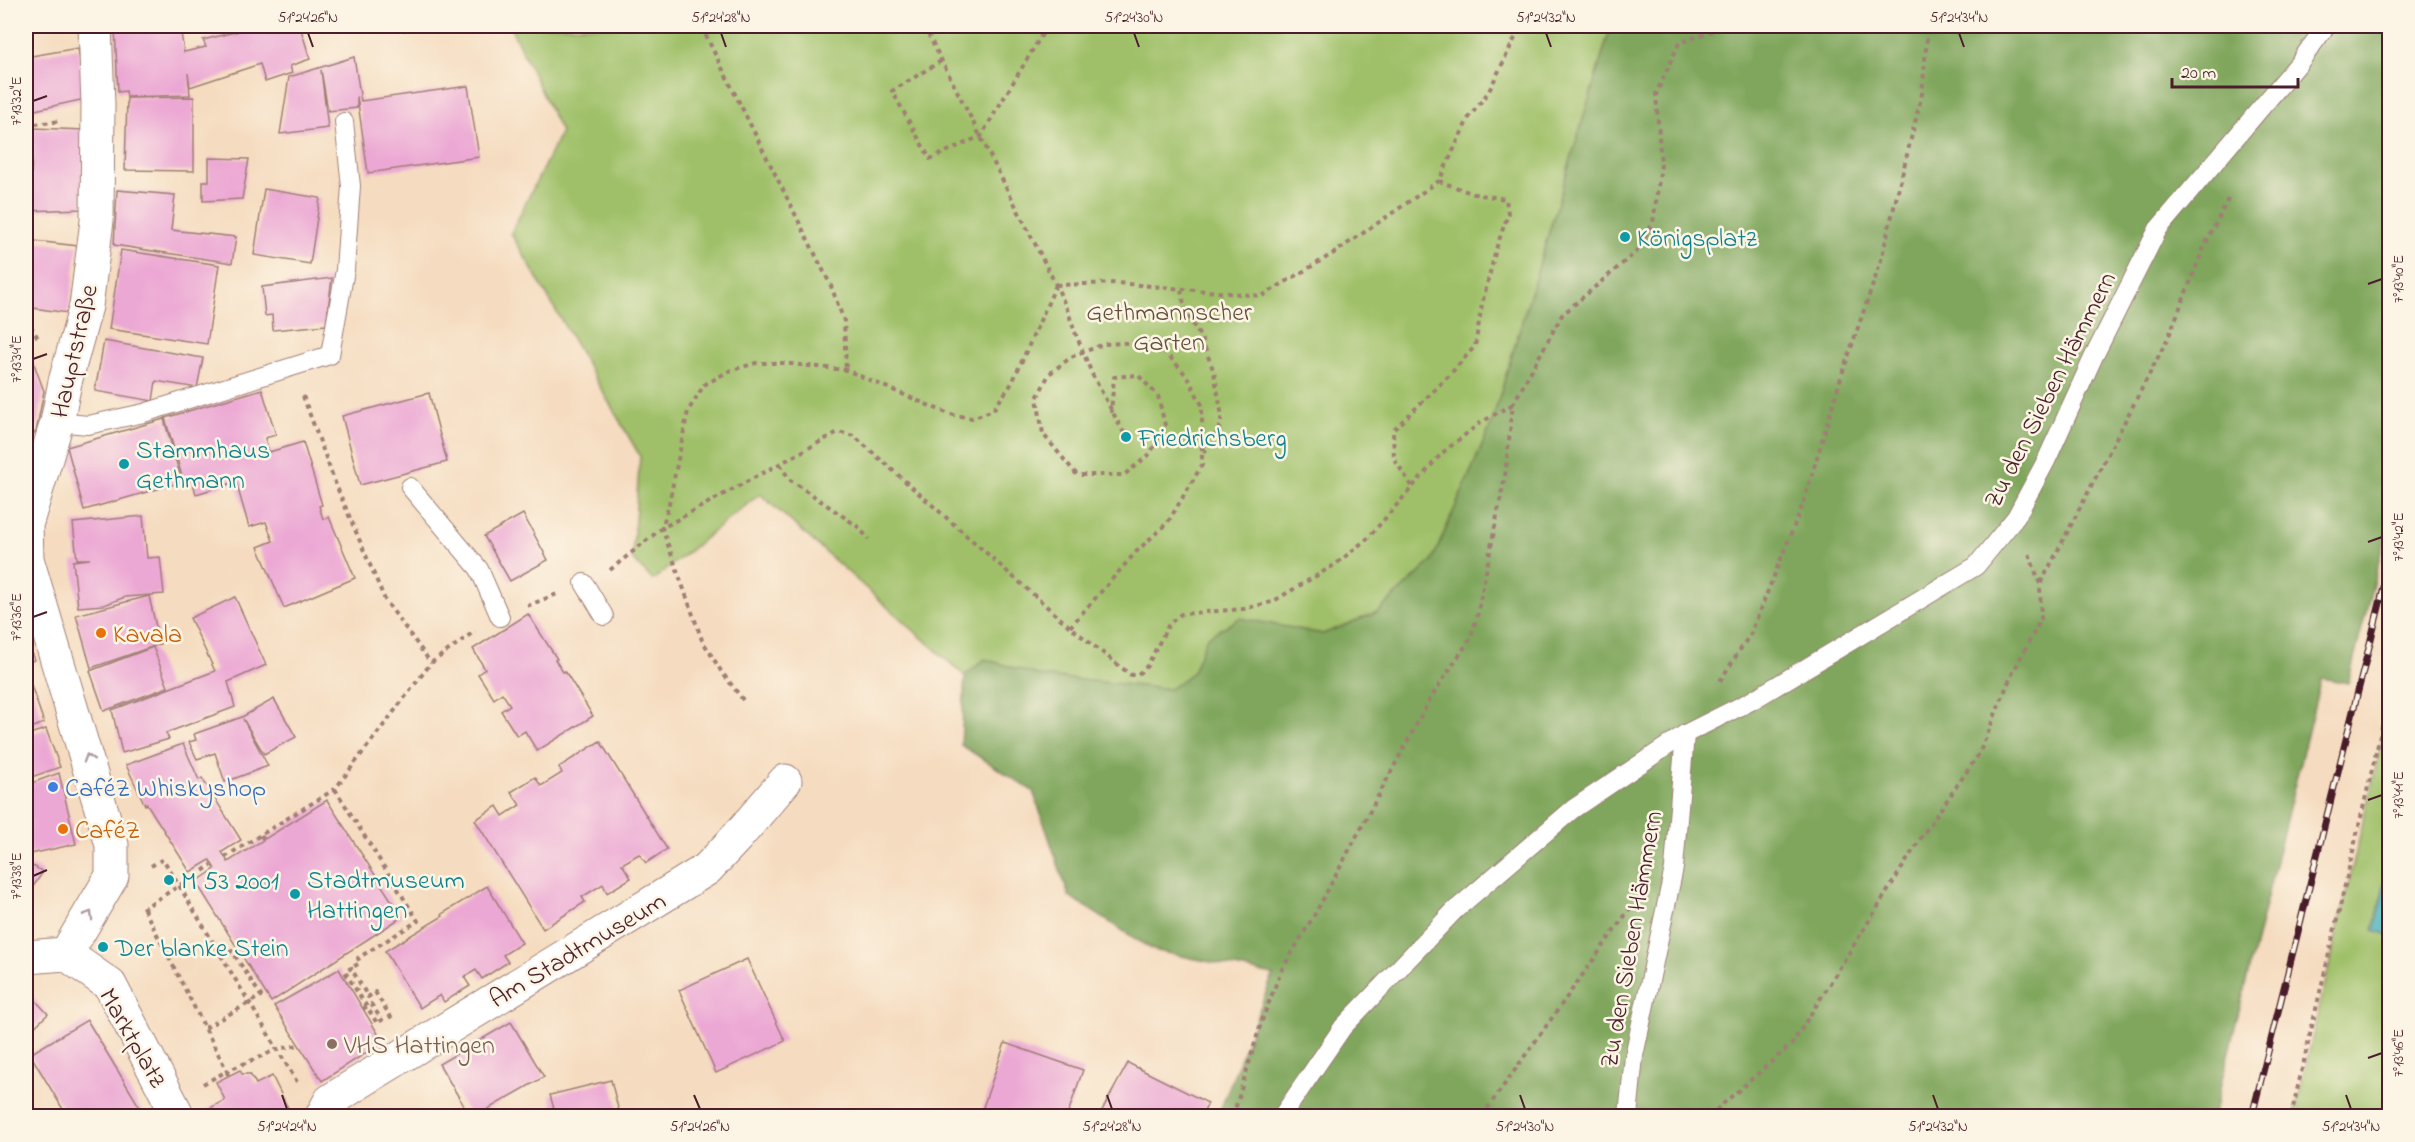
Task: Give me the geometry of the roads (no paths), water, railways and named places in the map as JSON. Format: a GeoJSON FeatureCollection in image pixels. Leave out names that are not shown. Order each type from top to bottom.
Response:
{"type":"FeatureCollection","features":[{"type":"Feature","properties":{"kind":"street","name":"Hauptstraße"},"geometry":{"type":"LineString","coordinates":[[66,954],[112,876],[112,845],[27,559],[26,525],[57,422],[65,382],[86,306],[97,220],[98,105],[95,26]]}},
{"type":"Feature","properties":{"kind":"street","name":"Am Stadtmuseum"},"geometry":{"type":"LineString","coordinates":[[322,1116],[330,1101],[355,1084],[707,868],[785,781]]}},
{"type":"Feature","properties":{"kind":"street"},"geometry":{"type":"LineString","coordinates":[[26,957],[66,954]]}},
{"type":"Feature","properties":{"kind":"street","name":"Marktplatz"},"geometry":{"type":"LineString","coordinates":[[66,954],[111,985],[178,1116]]}},
{"type":"Feature","properties":{"kind":"lane","name":"Zu den Sieben Hämmern"},"geometry":{"type":"LineString","coordinates":[[1282,1116],[1342,1027],[1454,911],[1573,809],[1685,734],[1751,700],[1976,566],[2016,517],[2046,461],[2158,229],[2230,147],[2299,63],[2326,26]]}},
{"type":"Feature","properties":{"kind":"lane"},"geometry":{"type":"LineString","coordinates":[[57,422],[88,425],[144,412],[330,355],[345,270],[351,186],[344,122]]}},
{"type":"Feature","properties":{"kind":"lane"},"geometry":{"type":"LineString","coordinates":[[410,487],[479,569],[500,617]]}},
{"type":"Feature","properties":{"kind":"lane"},"geometry":{"type":"LineString","coordinates":[[584,583],[604,616]]}},
{"type":"Feature","properties":{"kind":"lane","name":"Zu den Sieben Hämmern"},"geometry":{"type":"LineString","coordinates":[[1628,1116],[1638,1034],[1674,868],[1685,734]]}},
{"type":"Feature","properties":{"kind":"water"},"geometry":{"type":"Polygon","coordinates":[[[2389,866],[2389,935],[2374,930],[2389,866]]]}},
{"type":"Feature","properties":{"kind":"railway"},"geometry":{"type":"LineString","coordinates":[[2252,1116],[2390,563]]}},
{"type":"Feature","properties":{"kind":"place","name":"Königsplatz"},"geometry":{"type":"Point","coordinates":[1625,237]}},
{"type":"Feature","properties":{"kind":"place","name":"Friedrichsberg"},"geometry":{"type":"Point","coordinates":[1126,437]}},
{"type":"Feature","properties":{"kind":"place","name":"Stammhaus Gethmann"},"geometry":{"type":"Point","coordinates":[124,464]}},
{"type":"Feature","properties":{"kind":"place","name":"Kavala"},"geometry":{"type":"Point","coordinates":[101,633]}},
{"type":"Feature","properties":{"kind":"place","name":"CaféZ Whiskyshop"},"geometry":{"type":"Point","coordinates":[53,787]}},
{"type":"Feature","properties":{"kind":"place","name":"CaféZ"},"geometry":{"type":"Point","coordinates":[63,829]}},
{"type":"Feature","properties":{"kind":"place","name":"M 53 2001"},"geometry":{"type":"Point","coordinates":[169,880]}},
{"type":"Feature","properties":{"kind":"place","name":"Stadtmuseum Hattingen"},"geometry":{"type":"Point","coordinates":[295,894]}},
{"type":"Feature","properties":{"kind":"place","name":"Der blanke Stein"},"geometry":{"type":"Point","coordinates":[103,947]}},
{"type":"Feature","properties":{"kind":"place","name":"VHS Hattingen"},"geometry":{"type":"Point","coordinates":[332,1044]}},
{"type":"Feature","properties":{"kind":"park label","name":"Gethmannscher Garten"},"geometry":{"type":"Point","coordinates":[1169,326]}}]}
